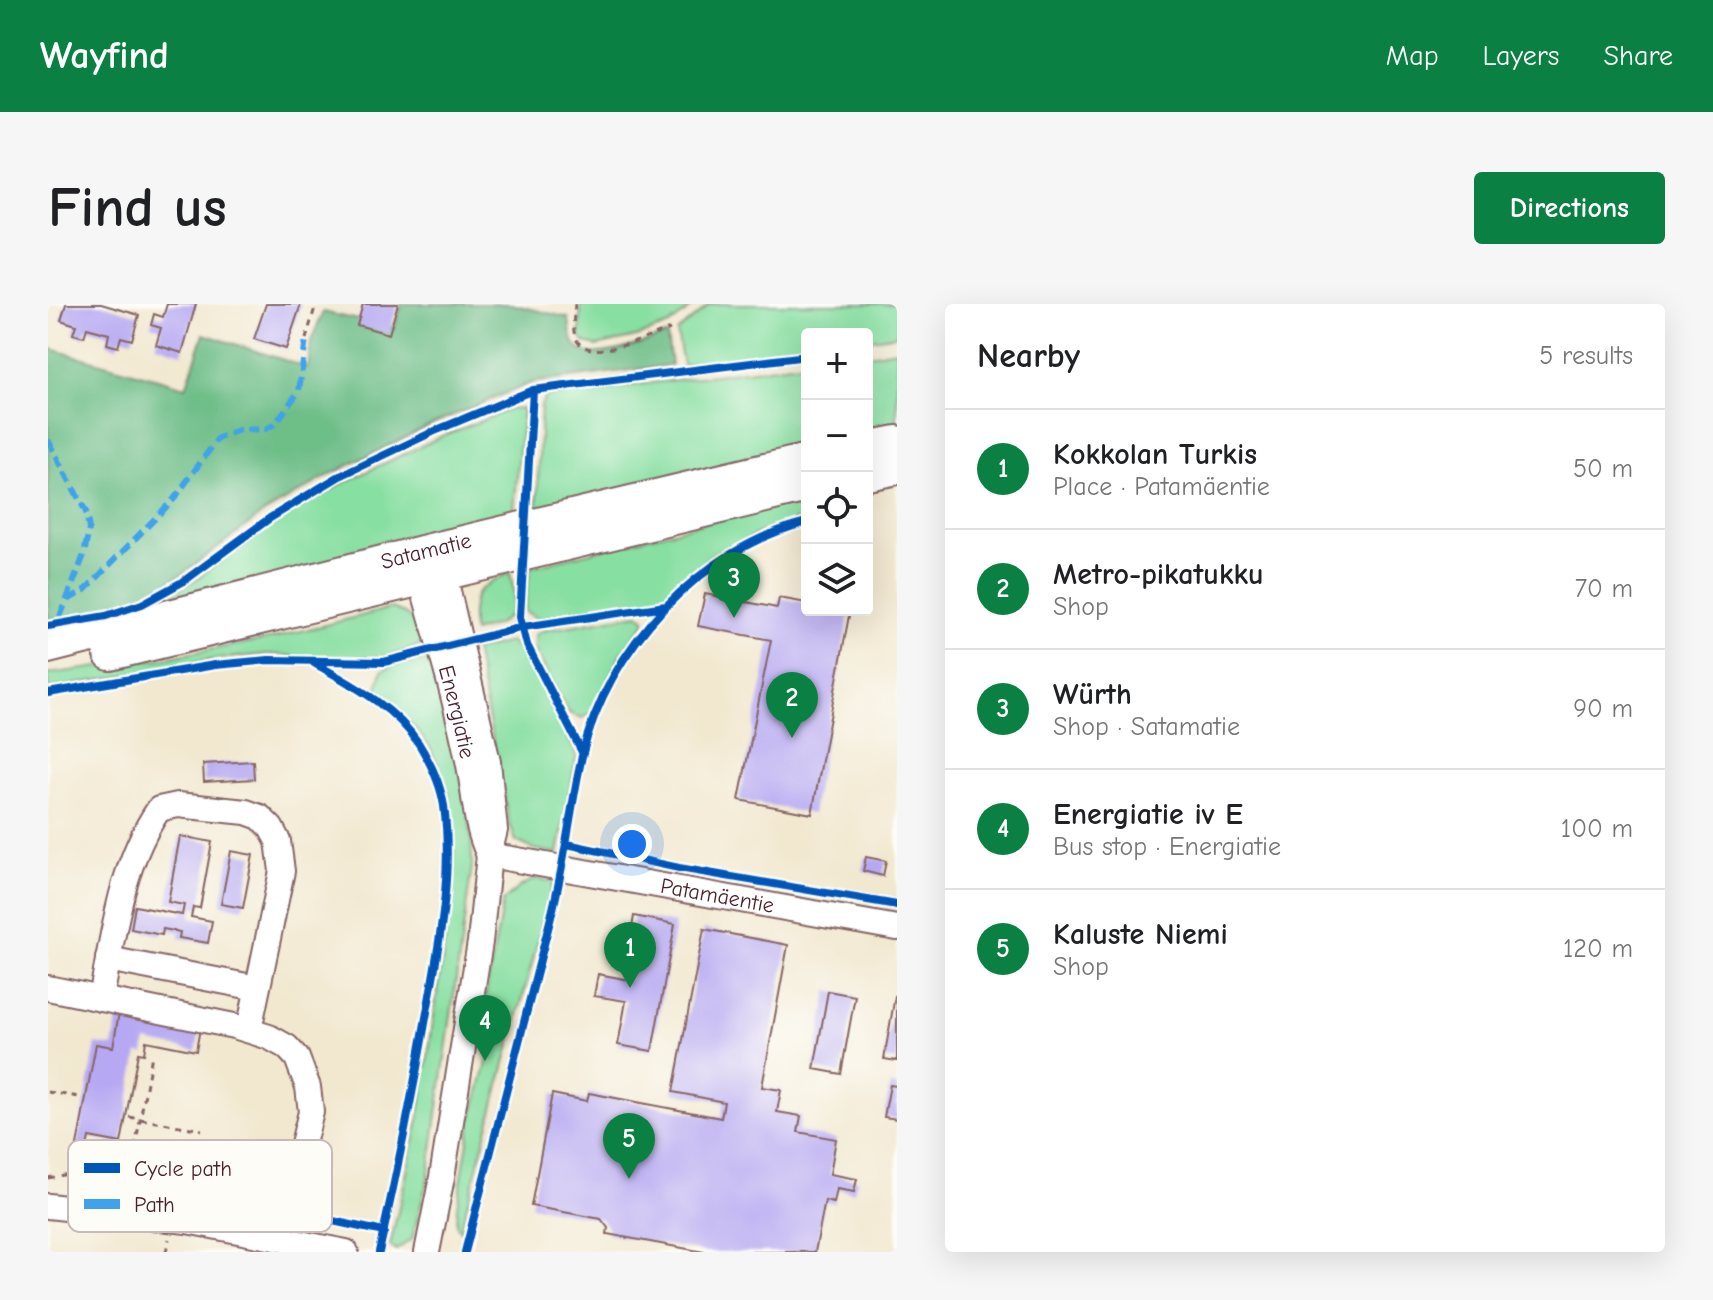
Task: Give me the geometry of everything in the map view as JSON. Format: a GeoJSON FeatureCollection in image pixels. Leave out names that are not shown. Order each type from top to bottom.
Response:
{"type":"FeatureCollection","features":[{"type":"Feature","properties":{"kind":"main road"},"geometry":{"type":"LineString","coordinates":[[873,447],[897,442]]}},
{"type":"Feature","properties":{"kind":"main road","name":"Satamatie"},"geometry":{"type":"LineString","coordinates":[[48,664],[158,643],[801,462]]}},
{"type":"Feature","properties":{"kind":"main road"},"geometry":{"type":"LineString","coordinates":[[873,473],[897,468]]}},
{"type":"Feature","properties":{"kind":"main road","name":"Satamatie"},"geometry":{"type":"LineString","coordinates":[[48,647],[801,487]]}},
{"type":"Feature","properties":{"kind":"street","name":"Energiatie"},"geometry":{"type":"LineString","coordinates":[[427,1252],[480,942],[489,855],[495,830],[488,762],[430,568]]}},
{"type":"Feature","properties":{"kind":"street"},"geometry":{"type":"LineString","coordinates":[[101,999],[118,906],[129,872],[159,809],[178,805],[246,812],[260,817],[271,828],[278,841],[282,871],[249,1030]]}},
{"type":"Feature","properties":{"kind":"street","name":"Patamäentie"},"geometry":{"type":"LineString","coordinates":[[489,855],[897,928]]}},
{"type":"Feature","properties":{"kind":"street"},"geometry":{"type":"LineString","coordinates":[[108,959],[257,988]]}},
{"type":"Feature","properties":{"kind":"street"},"geometry":{"type":"LineString","coordinates":[[48,988],[249,1030],[287,1047],[304,1071],[312,1102],[305,1140]]}},
{"type":"Feature","properties":{"kind":"street"},"geometry":{"type":"LineString","coordinates":[[48,1206],[68,1208]]}},
{"type":"Feature","properties":{"kind":"street"},"geometry":{"type":"LineString","coordinates":[[243,1232],[346,1252]]}},
{"type":"Feature","properties":{"kind":"street"},"geometry":{"type":"LineString","coordinates":[[279,1239],[281,1232]]}},
{"type":"Feature","properties":{"kind":"path"},"geometry":{"type":"LineString","coordinates":[[306,339],[316,304]]}},
{"type":"Feature","properties":{"kind":"path"},"geometry":{"type":"LineString","coordinates":[[575,304],[574,331],[577,341],[584,347],[597,350],[611,349],[670,329],[681,321]]}},
{"type":"Feature","properties":{"kind":"path"},"geometry":{"type":"LineString","coordinates":[[670,329],[673,343]]}},
{"type":"Feature","properties":{"kind":"path"},"geometry":{"type":"LineString","coordinates":[[136,1140],[152,1055]]}},
{"type":"Feature","properties":{"kind":"path"},"geometry":{"type":"LineString","coordinates":[[48,1092],[79,1097]]}},
{"type":"Feature","properties":{"kind":"path"},"geometry":{"type":"LineString","coordinates":[[129,1117],[202,1130]]}},
{"type":"Feature","properties":{"kind":"path"},"geometry":{"type":"LineString","coordinates":[[48,1178],[68,1174]]}},
{"type":"Feature","properties":{"kind":"green space"},"geometry":{"type":"Polygon","coordinates":[[[402,304],[511,304],[569,318],[574,343],[587,352],[609,352],[667,335],[671,365],[531,383],[432,424],[335,472],[264,513],[179,576],[139,599],[105,610],[48,620],[48,348],[186,387],[204,334],[308,368],[311,341],[323,312],[394,328],[402,304]]]}},
{"type":"Feature","properties":{"kind":"green space"},"geometry":{"type":"Polygon","coordinates":[[[581,304],[696,304],[669,325],[597,346],[585,343],[580,337],[581,304]]]}},
{"type":"Feature","properties":{"kind":"green space"},"geometry":{"type":"Polygon","coordinates":[[[710,304],[897,304],[897,335],[873,339],[873,328],[801,328],[801,349],[683,365],[677,332],[710,304]]]}},
{"type":"Feature","properties":{"kind":"green space"},"geometry":{"type":"Polygon","coordinates":[[[897,350],[897,431],[873,436],[873,400],[873,354],[897,350]]]}},
{"type":"Feature","properties":{"kind":"green space"},"geometry":{"type":"Polygon","coordinates":[[[801,364],[801,451],[537,516],[541,406],[545,397],[801,364]]]}},
{"type":"Feature","properties":{"kind":"green space"},"geometry":{"type":"Polygon","coordinates":[[[511,409],[523,409],[513,521],[144,608],[187,586],[272,524],[341,484],[440,437],[511,409]]]}},
{"type":"Feature","properties":{"kind":"green space"},"geometry":{"type":"Polygon","coordinates":[[[801,499],[801,519],[758,533],[721,555],[664,603],[546,620],[536,618],[525,611],[531,567],[801,499]]]}},
{"type":"Feature","properties":{"kind":"green space"},"geometry":{"type":"Polygon","coordinates":[[[510,573],[514,598],[510,614],[496,624],[473,632],[472,609],[477,594],[510,573]]]}},
{"type":"Feature","properties":{"kind":"green space"},"geometry":{"type":"Polygon","coordinates":[[[392,608],[414,622],[425,644],[385,657],[315,658],[269,654],[217,659],[48,689],[48,674],[270,639],[392,608]]]}},
{"type":"Feature","properties":{"kind":"green space"},"geometry":{"type":"Polygon","coordinates":[[[638,614],[645,618],[645,622],[620,656],[592,713],[582,718],[569,713],[535,650],[535,635],[542,631],[638,614]]]}},
{"type":"Feature","properties":{"kind":"green space"},"geometry":{"type":"Polygon","coordinates":[[[510,642],[525,655],[577,754],[558,853],[533,849],[516,841],[509,821],[475,650],[510,642]]]}},
{"type":"Feature","properties":{"kind":"green space"},"geometry":{"type":"Polygon","coordinates":[[[429,661],[459,762],[469,814],[472,866],[428,1178],[412,1239],[396,1250],[390,1246],[418,1124],[454,871],[455,832],[448,792],[430,747],[414,727],[382,698],[377,688],[382,671],[392,665],[429,661]]]}},
{"type":"Feature","properties":{"kind":"green space"},"geometry":{"type":"Polygon","coordinates":[[[535,879],[554,881],[460,1231],[456,1224],[457,1206],[472,1118],[488,1059],[480,1027],[503,901],[535,879]]]}},
{"type":"Feature","properties":{"kind":"building"},"geometry":{"type":"Polygon","coordinates":[[[66,304],[101,304],[139,315],[132,340],[121,337],[118,347],[107,344],[109,334],[87,328],[84,337],[73,334],[76,325],[61,320],[66,304]]]}},
{"type":"Feature","properties":{"kind":"building"},"geometry":{"type":"Polygon","coordinates":[[[167,304],[196,304],[182,353],[156,345],[161,328],[151,325],[154,314],[163,317],[167,304]]]}},
{"type":"Feature","properties":{"kind":"building"},"geometry":{"type":"Polygon","coordinates":[[[266,304],[301,304],[286,349],[254,339],[266,304]]]}},
{"type":"Feature","properties":{"kind":"building"},"geometry":{"type":"Polygon","coordinates":[[[363,304],[398,304],[389,334],[357,325],[363,304]]]}},
{"type":"Feature","properties":{"kind":"building"},"geometry":{"type":"Polygon","coordinates":[[[705,594],[777,608],[779,598],[801,602],[801,616],[849,616],[812,814],[739,800],[771,640],[698,626],[705,594]]]}},
{"type":"Feature","properties":{"kind":"building"},"geometry":{"type":"Polygon","coordinates":[[[253,761],[254,779],[204,782],[203,764],[253,761]]]}},
{"type":"Feature","properties":{"kind":"building"},"geometry":{"type":"Polygon","coordinates":[[[180,836],[212,842],[200,908],[193,907],[191,917],[212,921],[208,943],[179,938],[180,932],[163,929],[162,935],[131,929],[135,906],[182,915],[184,905],[168,902],[180,836]]]}},
{"type":"Feature","properties":{"kind":"building"},"geometry":{"type":"Polygon","coordinates":[[[231,851],[253,855],[243,908],[221,904],[231,851]]]}},
{"type":"Feature","properties":{"kind":"building"},"geometry":{"type":"Polygon","coordinates":[[[866,857],[886,861],[883,876],[863,871],[866,857]]]}},
{"type":"Feature","properties":{"kind":"building"},"geometry":{"type":"Polygon","coordinates":[[[634,916],[675,924],[652,1051],[618,1045],[626,1001],[594,996],[598,974],[630,980],[632,969],[625,968],[634,916]]]}},
{"type":"Feature","properties":{"kind":"building"},"geometry":{"type":"Polygon","coordinates":[[[704,929],[788,945],[762,1087],[781,1090],[777,1112],[801,1116],[798,1132],[836,1139],[830,1174],[857,1179],[854,1192],[837,1189],[834,1203],[825,1201],[815,1252],[704,1252],[607,1234],[608,1228],[601,1219],[531,1206],[552,1094],[587,1101],[589,1093],[721,1118],[724,1102],[673,1092],[704,929]]]}},
{"type":"Feature","properties":{"kind":"building"},"geometry":{"type":"Polygon","coordinates":[[[828,991],[855,996],[841,1074],[814,1069],[828,991]]]}},
{"type":"Feature","properties":{"kind":"building"},"geometry":{"type":"Polygon","coordinates":[[[897,997],[897,1061],[884,1059],[897,997]]]}},
{"type":"Feature","properties":{"kind":"building"},"geometry":{"type":"Polygon","coordinates":[[[120,1007],[201,1022],[196,1051],[146,1041],[144,1054],[138,1053],[122,1140],[89,1137],[88,1140],[78,1140],[96,1044],[113,1047],[120,1007]]]}},
{"type":"Feature","properties":{"kind":"building"},"geometry":{"type":"Polygon","coordinates":[[[890,1085],[897,1086],[897,1119],[884,1117],[890,1085]]]}},
{"type":"Feature","properties":{"kind":"marked path"},"geometry":{"type":"LineString","coordinates":[[68,600],[85,590],[174,499],[218,438],[239,430],[266,429],[275,424],[299,391],[306,339]]}},
{"type":"Feature","properties":{"kind":"marked path"},"geometry":{"type":"LineString","coordinates":[[48,440],[86,512],[89,529],[84,555],[57,625]]}},
{"type":"Feature","properties":{"kind":"cycle path"},"geometry":{"type":"LineString","coordinates":[[48,626],[106,616],[142,604],[184,581],[270,518],[338,477],[437,430],[533,390],[801,357]]}},
{"type":"Feature","properties":{"kind":"cycle path"},"geometry":{"type":"LineString","coordinates":[[533,390],[520,617],[527,645],[583,754]]}},
{"type":"Feature","properties":{"kind":"cycle path"},"geometry":{"type":"LineString","coordinates":[[465,1252],[556,897],[582,756],[594,716],[636,642],[695,579],[730,555],[768,535],[801,524]]}},
{"type":"Feature","properties":{"kind":"cycle path"},"geometry":{"type":"LineString","coordinates":[[48,693],[215,665],[269,660],[384,662],[523,627],[666,606]]}},
{"type":"Feature","properties":{"kind":"cycle path"},"geometry":{"type":"LineString","coordinates":[[314,663],[385,708],[409,731],[431,766],[444,806],[447,858],[440,936],[379,1252]]}},
{"type":"Feature","properties":{"kind":"cycle path"},"geometry":{"type":"LineString","coordinates":[[567,844],[679,868],[897,905]]}},
{"type":"Feature","properties":{"kind":"cycle path"},"geometry":{"type":"LineString","coordinates":[[332,1221],[384,1232]]}},
{"type":"Feature","properties":{"kind":"place","name":"Würth"},"geometry":{"type":"Point","coordinates":[734,618]}},
{"type":"Feature","properties":{"kind":"place","name":"Metro-pikatukku"},"geometry":{"type":"Point","coordinates":[792,738]}},
{"type":"Feature","properties":{"kind":"place","name":"Kokkolan Turkis"},"geometry":{"type":"Point","coordinates":[630,988]}},
{"type":"Feature","properties":{"kind":"place","name":"Energiatie iv E"},"geometry":{"type":"Point","coordinates":[485,1061]}},
{"type":"Feature","properties":{"kind":"place","name":"Kaluste Niemi"},"geometry":{"type":"Point","coordinates":[629,1179]}}]}
